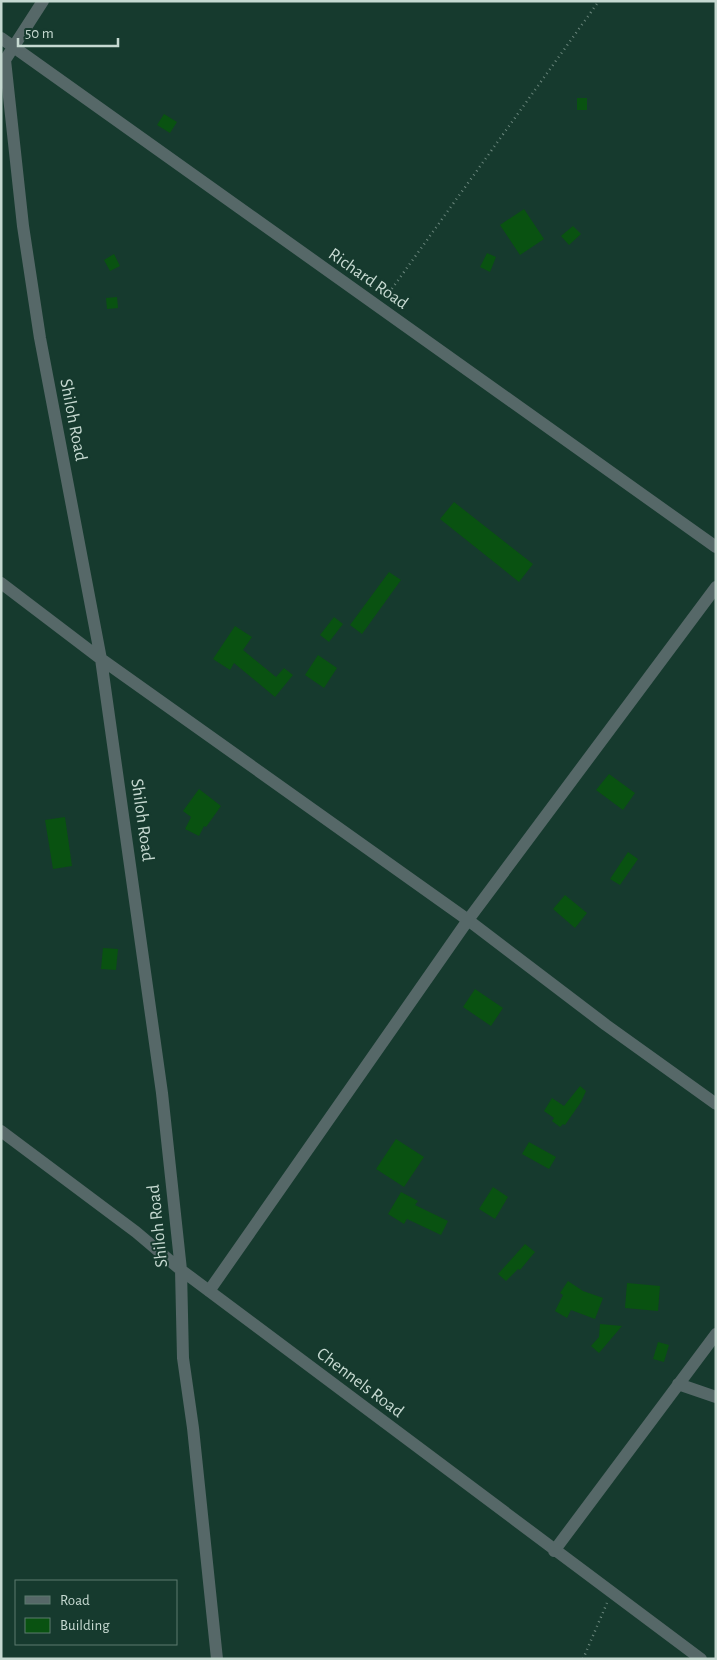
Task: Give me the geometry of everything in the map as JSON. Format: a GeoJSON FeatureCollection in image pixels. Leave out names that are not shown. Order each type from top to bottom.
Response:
{"type":"FeatureCollection","features":[{"type":"Feature","properties":{"kind":"street","name":"Shiloh Road"},"geometry":{"type":"LineString","coordinates":[[43,1],[5,60],[23,226],[40,338],[101,660],[162,1093],[181,1270],[183,1358],[193,1428],[217,1659]]}},
{"type":"Feature","properties":{"kind":"street","name":"Richard Road"},"geometry":{"type":"LineString","coordinates":[[1,38],[716,548]]}},
{"type":"Feature","properties":{"kind":"street"},"geometry":{"type":"LineString","coordinates":[[1,583],[101,660],[468,920],[606,1025],[716,1104]]}},
{"type":"Feature","properties":{"kind":"street"},"geometry":{"type":"LineString","coordinates":[[209,1291],[468,920],[716,587]]}},
{"type":"Feature","properties":{"kind":"street","name":"Chennels Road"},"geometry":{"type":"LineString","coordinates":[[1,1131],[136,1232],[181,1270],[554,1551],[701,1659]]}},
{"type":"Feature","properties":{"kind":"street"},"geometry":{"type":"LineString","coordinates":[[554,1551],[716,1334]]}},
{"type":"Feature","properties":{"kind":"street"},"geometry":{"type":"LineString","coordinates":[[678,1384],[716,1397]]}},
{"type":"Feature","properties":{"kind":"path"},"geometry":{"type":"LineString","coordinates":[[378,308],[599,1]]}},
{"type":"Feature","properties":{"kind":"path"},"geometry":{"type":"LineString","coordinates":[[583,1659],[611,1593]]}},
{"type":"Feature","properties":{"kind":"building"},"geometry":{"type":"Polygon","coordinates":[[[577,98],[587,98],[587,110],[577,110],[577,98]]]}},
{"type":"Feature","properties":{"kind":"building"},"geometry":{"type":"Polygon","coordinates":[[[164,114],[177,122],[170,133],[157,125],[164,114]]]}},
{"type":"Feature","properties":{"kind":"building"},"geometry":{"type":"Polygon","coordinates":[[[524,209],[544,239],[520,255],[500,225],[524,209]]]}},
{"type":"Feature","properties":{"kind":"building"},"geometry":{"type":"Polygon","coordinates":[[[573,226],[581,234],[569,245],[561,236],[573,226]]]}},
{"type":"Feature","properties":{"kind":"building"},"geometry":{"type":"Polygon","coordinates":[[[487,253],[496,257],[490,272],[480,267],[487,253]]]}},
{"type":"Feature","properties":{"kind":"building"},"geometry":{"type":"Polygon","coordinates":[[[114,254],[120,266],[110,271],[104,260],[114,254]]]}},
{"type":"Feature","properties":{"kind":"building"},"geometry":{"type":"Polygon","coordinates":[[[117,297],[118,308],[107,309],[106,298],[117,297]]]}},
{"type":"Feature","properties":{"kind":"building"},"geometry":{"type":"Polygon","coordinates":[[[454,502],[533,564],[519,582],[440,519],[454,502]]]}},
{"type":"Feature","properties":{"kind":"building"},"geometry":{"type":"Polygon","coordinates":[[[389,572],[401,580],[362,634],[350,625],[389,572]]]}},
{"type":"Feature","properties":{"kind":"building"},"geometry":{"type":"Polygon","coordinates":[[[334,617],[343,624],[329,642],[320,635],[334,617]]]}},
{"type":"Feature","properties":{"kind":"building"},"geometry":{"type":"Polygon","coordinates":[[[235,626],[252,637],[243,650],[276,677],[284,668],[293,675],[275,697],[234,663],[230,670],[213,659],[235,626]]]}},
{"type":"Feature","properties":{"kind":"building"},"geometry":{"type":"Polygon","coordinates":[[[318,655],[337,668],[324,688],[305,675],[318,655]]]}},
{"type":"Feature","properties":{"kind":"building"},"geometry":{"type":"Polygon","coordinates":[[[609,774],[635,793],[623,810],[596,790],[609,774]]]}},
{"type":"Feature","properties":{"kind":"building"},"geometry":{"type":"Polygon","coordinates":[[[199,789],[221,806],[206,827],[204,826],[199,836],[185,829],[191,817],[183,811],[199,789]]]}},
{"type":"Feature","properties":{"kind":"building"},"geometry":{"type":"Polygon","coordinates":[[[65,817],[72,866],[53,869],[45,820],[65,817]]]}},
{"type":"Feature","properties":{"kind":"building"},"geometry":{"type":"Polygon","coordinates":[[[628,852],[638,859],[620,885],[610,879],[628,852]]]}},
{"type":"Feature","properties":{"kind":"building"},"geometry":{"type":"Polygon","coordinates":[[[565,895],[587,913],[575,928],[553,909],[565,895]]]}},
{"type":"Feature","properties":{"kind":"building"},"geometry":{"type":"Polygon","coordinates":[[[103,948],[118,949],[116,970],[101,969],[103,948]]]}},
{"type":"Feature","properties":{"kind":"building"},"geometry":{"type":"Polygon","coordinates":[[[475,989],[503,1008],[491,1026],[463,1007],[475,989]]]}},
{"type":"Feature","properties":{"kind":"building"},"geometry":{"type":"Polygon","coordinates":[[[580,1086],[586,1091],[581,1102],[565,1125],[563,1124],[560,1127],[552,1121],[554,1118],[544,1111],[552,1098],[564,1106],[580,1086]]]}},
{"type":"Feature","properties":{"kind":"building"},"geometry":{"type":"Polygon","coordinates":[[[396,1139],[424,1157],[404,1187],[376,1169],[396,1139]]]}},
{"type":"Feature","properties":{"kind":"building"},"geometry":{"type":"Polygon","coordinates":[[[529,1142],[556,1157],[549,1169],[522,1154],[529,1142]]]}},
{"type":"Feature","properties":{"kind":"building"},"geometry":{"type":"Polygon","coordinates":[[[493,1187],[508,1197],[495,1219],[479,1209],[493,1187]]]}},
{"type":"Feature","properties":{"kind":"building"},"geometry":{"type":"Polygon","coordinates":[[[401,1192],[418,1201],[415,1205],[448,1221],[441,1235],[407,1219],[404,1224],[388,1214],[401,1192]]]}},
{"type":"Feature","properties":{"kind":"building"},"geometry":{"type":"Polygon","coordinates":[[[525,1244],[535,1252],[520,1270],[518,1269],[506,1281],[498,1274],[525,1244]]]}},
{"type":"Feature","properties":{"kind":"building"},"geometry":{"type":"Polygon","coordinates":[[[568,1281],[583,1291],[603,1298],[595,1319],[571,1310],[567,1318],[555,1311],[563,1295],[560,1293],[568,1281]]]}},
{"type":"Feature","properties":{"kind":"building"},"geometry":{"type":"Polygon","coordinates":[[[627,1283],[660,1286],[658,1311],[625,1308],[627,1283]]]}},
{"type":"Feature","properties":{"kind":"building"},"geometry":{"type":"Polygon","coordinates":[[[600,1324],[622,1326],[599,1353],[591,1346],[599,1337],[600,1324]]]}},
{"type":"Feature","properties":{"kind":"building"},"geometry":{"type":"Polygon","coordinates":[[[658,1342],[669,1345],[664,1362],[653,1359],[658,1342]]]}}]}
